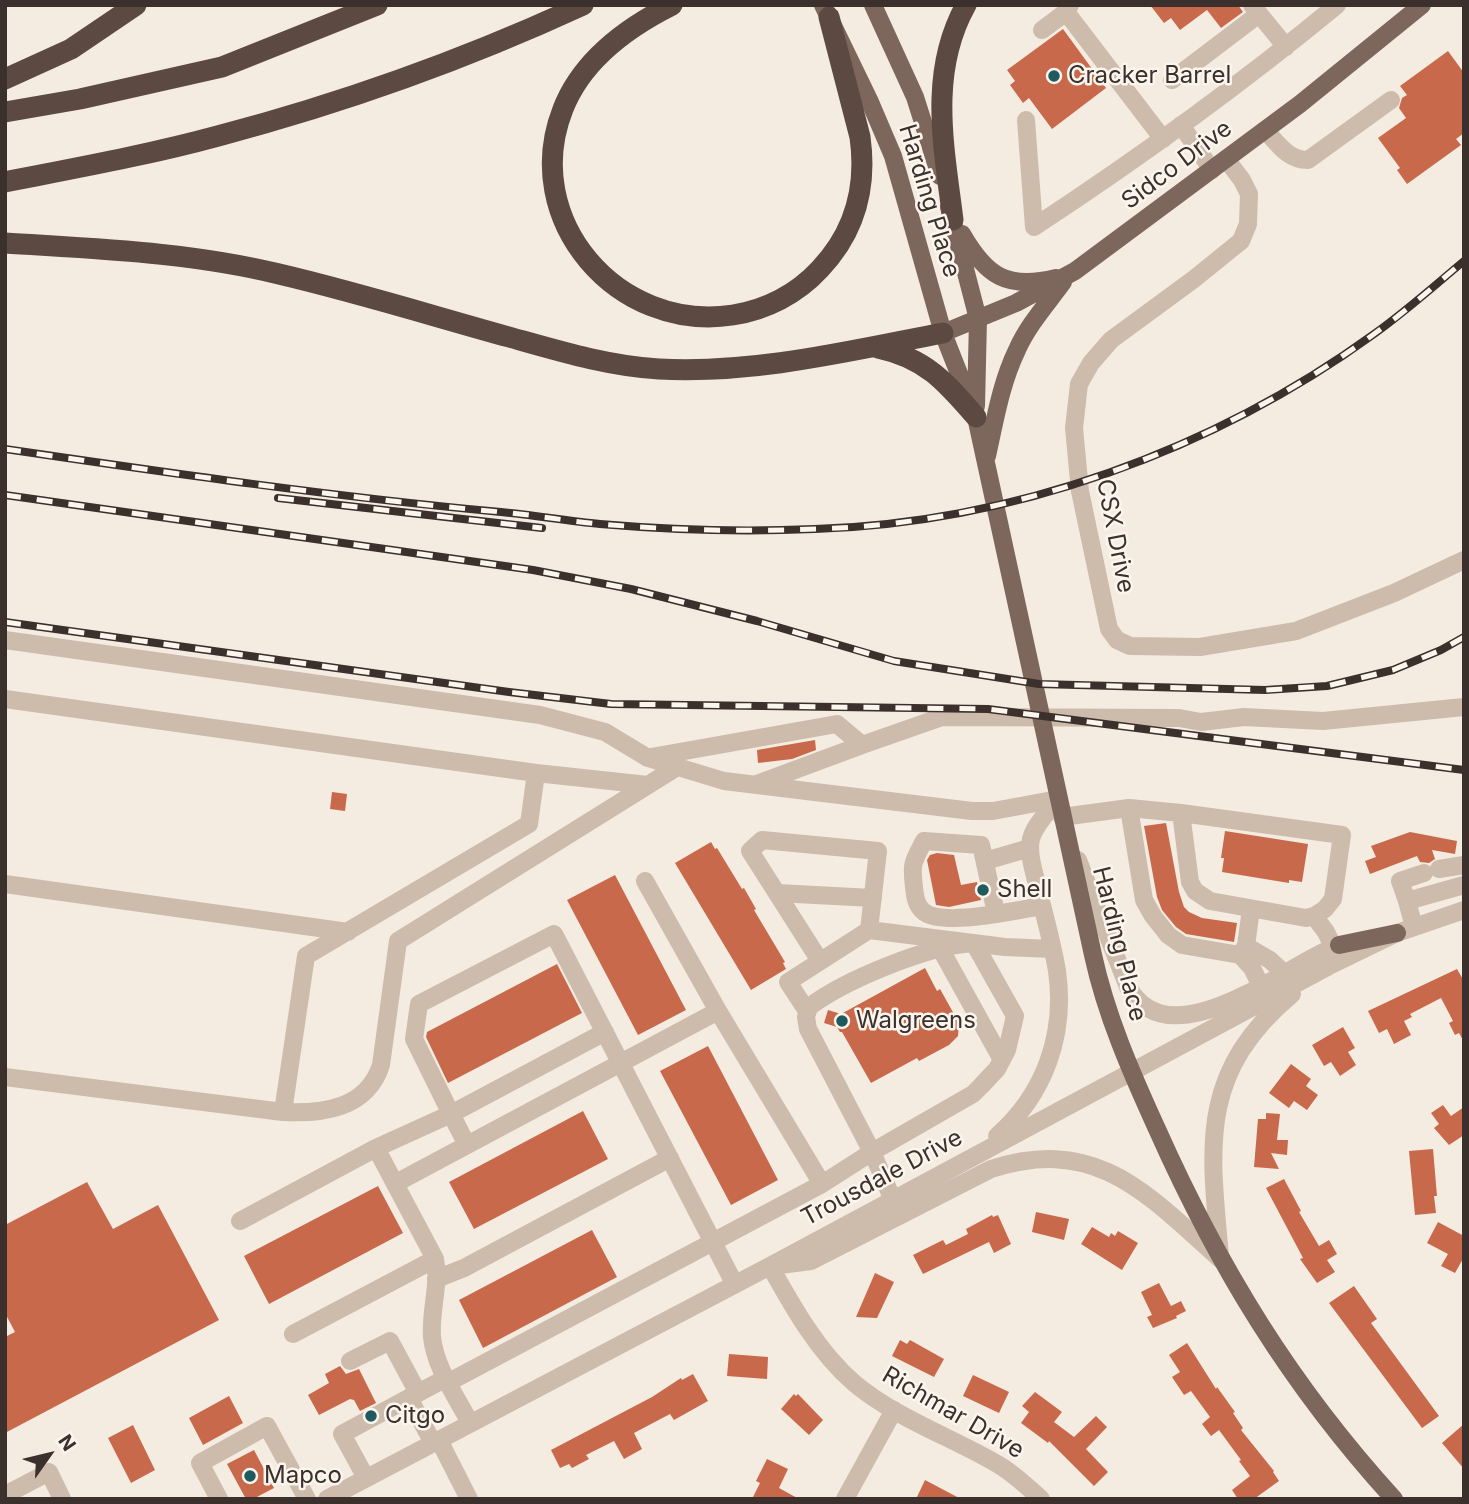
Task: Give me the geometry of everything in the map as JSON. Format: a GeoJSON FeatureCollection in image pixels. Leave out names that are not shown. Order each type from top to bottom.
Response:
{"type":"FeatureCollection","features":[{"type":"Feature","properties":{"kind":"highway"},"geometry":{"type":"LineString","coordinates":[[5,79],[71,49],[136,5]]}},
{"type":"Feature","properties":{"kind":"highway"},"geometry":{"type":"LineString","coordinates":[[5,112],[80,99],[222,67],[377,5]]}},
{"type":"Feature","properties":{"kind":"highway"},"geometry":{"type":"LineString","coordinates":[[5,182],[218,136],[337,101],[430,68],[583,5]]}},
{"type":"Feature","properties":{"kind":"highway"},"geometry":{"type":"LineString","coordinates":[[672,5],[619,38],[584,71],[562,110],[554,150],[554,177],[558,202],[568,230],[599,273],[616,288],[660,310],[710,318],[742,314],[786,297],[823,266],[849,226],[863,181],[862,155],[860,137],[826,11]]}},
{"type":"Feature","properties":{"kind":"highway"},"geometry":{"type":"LineString","coordinates":[[953,220],[943,133],[942,79],[948,46],[966,5]]}},
{"type":"Feature","properties":{"kind":"highway"},"geometry":{"type":"LineString","coordinates":[[5,243],[149,252],[277,273],[578,356],[635,367],[690,370],[740,368],[812,358],[943,333]]}},
{"type":"Feature","properties":{"kind":"highway"},"geometry":{"type":"LineString","coordinates":[[872,347],[896,352],[920,362],[986,416]]}},
{"type":"Feature","properties":{"kind":"main road","name":"Harding Place"},"geometry":{"type":"LineString","coordinates":[[873,5],[915,97],[953,220],[978,319],[986,416],[986,463],[1099,984],[1110,1018],[1164,1145],[1220,1259],[1252,1314],[1327,1422],[1394,1499]]}},
{"type":"Feature","properties":{"kind":"main road","name":"Sidco Drive"},"geometry":{"type":"LineString","coordinates":[[943,333],[1016,303],[1071,274],[1265,130],[1364,54],[1422,5]]}},
{"type":"Feature","properties":{"kind":"main road","name":"Harding Place"},"geometry":{"type":"LineString","coordinates":[[826,11],[893,156],[943,333],[986,416]]}},
{"type":"Feature","properties":{"kind":"main road"},"geometry":{"type":"LineString","coordinates":[[953,220],[981,263],[1003,279],[1031,283],[1071,274]]}},
{"type":"Feature","properties":{"kind":"main road"},"geometry":{"type":"LineString","coordinates":[[986,416],[1017,350],[1036,318],[1071,274]]}},
{"type":"Feature","properties":{"kind":"main road"},"geometry":{"type":"LineString","coordinates":[[1337,951],[1406,930]]}},
{"type":"Feature","properties":{"kind":"street"},"geometry":{"type":"LineString","coordinates":[[1026,120],[1034,227],[1163,139],[1286,47],[1336,5]]}},
{"type":"Feature","properties":{"kind":"street"},"geometry":{"type":"LineString","coordinates":[[1042,30],[1068,8],[1163,139]]}},
{"type":"Feature","properties":{"kind":"street"},"geometry":{"type":"LineString","coordinates":[[1172,80],[1256,9],[1286,47]]}},
{"type":"Feature","properties":{"kind":"street"},"geometry":{"type":"LineString","coordinates":[[1265,130],[1293,158],[1308,160],[1391,100]]}},
{"type":"Feature","properties":{"kind":"street","name":"CSX Drive"},"geometry":{"type":"LineString","coordinates":[[1181,125],[1219,164],[1242,180],[1249,194],[1248,224],[1241,241],[1111,340],[1091,363],[1079,384],[1074,428],[1080,491],[1109,629],[1117,640],[1130,646],[1200,648],[1296,631],[1394,593],[1464,560]]}},
{"type":"Feature","properties":{"kind":"street"},"geometry":{"type":"LineString","coordinates":[[5,640],[540,715],[605,732],[648,758],[724,781],[972,811],[1062,814],[1129,808],[1181,813],[1342,835],[1332,899],[1325,909],[1306,918],[1210,901],[1195,891],[1190,882],[1181,813]]}},
{"type":"Feature","properties":{"kind":"street"},"geometry":{"type":"LineString","coordinates":[[5,699],[536,773],[648,785]]}},
{"type":"Feature","properties":{"kind":"street"},"geometry":{"type":"LineString","coordinates":[[754,785],[942,718],[1179,718],[1201,722],[1244,717],[1323,721],[1464,707]]}},
{"type":"Feature","properties":{"kind":"street"},"geometry":{"type":"LineString","coordinates":[[648,758],[837,724],[862,746]]}},
{"type":"Feature","properties":{"kind":"street"},"geometry":{"type":"LineString","coordinates":[[5,1077],[282,1112],[310,1113],[330,1110],[356,1100],[374,1083],[381,1065],[398,941],[677,767]]}},
{"type":"Feature","properties":{"kind":"street"},"geometry":{"type":"LineString","coordinates":[[282,1112],[306,956],[529,824],[536,773]]}},
{"type":"Feature","properties":{"kind":"street"},"geometry":{"type":"LineString","coordinates":[[1129,808],[1144,900],[1168,935],[1182,945],[1243,951],[1270,960],[1284,974]]}},
{"type":"Feature","properties":{"kind":"street"},"geometry":{"type":"LineString","coordinates":[[973,1157],[1021,1113],[1038,1087],[1054,1046],[1059,1003],[1057,970],[1030,848],[1036,828],[1062,814]]}},
{"type":"Feature","properties":{"kind":"street"},"geometry":{"type":"LineString","coordinates":[[1062,814],[1128,986],[1139,1003],[1153,1010],[1185,1015],[1264,992],[1284,974],[1337,951],[1314,916]]}},
{"type":"Feature","properties":{"kind":"street"},"geometry":{"type":"LineString","coordinates":[[820,961],[750,851],[762,840],[878,851],[869,930]]}},
{"type":"Feature","properties":{"kind":"street"},"geometry":{"type":"LineString","coordinates":[[366,1478],[342,1434],[714,1243],[822,1184],[973,1094],[988,1080],[1007,1050],[1015,1016],[981,944],[990,914],[981,845],[924,841],[911,866],[916,899],[922,911],[934,917],[990,914],[1042,906]]}},
{"type":"Feature","properties":{"kind":"street"},"geometry":{"type":"LineString","coordinates":[[985,861],[1030,848]]}},
{"type":"Feature","properties":{"kind":"street"},"geometry":{"type":"LineString","coordinates":[[1464,865],[1400,881],[1405,897],[1406,930],[1464,910]]}},
{"type":"Feature","properties":{"kind":"street"},"geometry":{"type":"LineString","coordinates":[[1405,897],[1464,877]]}},
{"type":"Feature","properties":{"kind":"street"},"geometry":{"type":"LineString","coordinates":[[645,881],[718,1011],[822,1184]]}},
{"type":"Feature","properties":{"kind":"street"},"geometry":{"type":"LineString","coordinates":[[5,884],[348,932]]}},
{"type":"Feature","properties":{"kind":"street"},"geometry":{"type":"LineString","coordinates":[[1405,897],[1464,885]]}},
{"type":"Feature","properties":{"kind":"street"},"geometry":{"type":"LineString","coordinates":[[777,893],[873,898]]}},
{"type":"Feature","properties":{"kind":"street"},"geometry":{"type":"LineString","coordinates":[[1251,909],[1243,951],[1264,992]]}},
{"type":"Feature","properties":{"kind":"street"},"geometry":{"type":"LineString","coordinates":[[893,1200],[872,1152],[808,1029],[807,1011],[788,982],[869,930],[981,944],[1052,949]]}},
{"type":"Feature","properties":{"kind":"street"},"geometry":{"type":"LineString","coordinates":[[467,1145],[414,1039],[419,1004],[554,934],[734,1283]]}},
{"type":"Feature","properties":{"kind":"street"},"geometry":{"type":"LineString","coordinates":[[807,1011],[835,989],[940,948],[955,944],[981,944]]}},
{"type":"Feature","properties":{"kind":"street"},"geometry":{"type":"LineString","coordinates":[[940,948],[1002,1060]]}},
{"type":"Feature","properties":{"kind":"street","name":"Trousdale Drive"},"geometry":{"type":"LineString","coordinates":[[327,1499],[351,1493],[366,1478],[973,1157],[1132,1070],[1264,992],[1318,972],[1337,951]]}},
{"type":"Feature","properties":{"kind":"street"},"geometry":{"type":"LineString","coordinates":[[1220,1259],[1212,1151],[1219,1098],[1231,1070],[1253,1035],[1278,1007],[1318,972]]}},
{"type":"Feature","properties":{"kind":"street"},"geometry":{"type":"LineString","coordinates":[[396,1183],[622,1065],[718,1011]]}},
{"type":"Feature","properties":{"kind":"street"},"geometry":{"type":"LineString","coordinates":[[240,1221],[376,1148],[451,1114],[605,1032]]}},
{"type":"Feature","properties":{"kind":"street"},"geometry":{"type":"LineString","coordinates":[[376,1148],[435,1259],[432,1335],[436,1355],[470,1423]]}},
{"type":"Feature","properties":{"kind":"street"},"geometry":{"type":"LineString","coordinates":[[436,1279],[464,1268],[670,1158]]}},
{"type":"Feature","properties":{"kind":"street"},"geometry":{"type":"LineString","coordinates":[[770,1266],[811,1261],[991,1169],[1018,1161],[1049,1158],[1084,1162],[1122,1180],[1161,1207],[1220,1259]]}},
{"type":"Feature","properties":{"kind":"street"},"geometry":{"type":"LineString","coordinates":[[293,1334],[435,1259]]}},
{"type":"Feature","properties":{"kind":"street","name":"Richmar Drive"},"geometry":{"type":"LineString","coordinates":[[770,1266],[806,1325],[854,1383],[894,1410],[1000,1466],[1041,1499]]}},
{"type":"Feature","properties":{"kind":"street"},"geometry":{"type":"LineString","coordinates":[[351,1361],[390,1341],[436,1441],[469,1499]]}},
{"type":"Feature","properties":{"kind":"street"},"geometry":{"type":"LineString","coordinates":[[845,1499],[894,1410]]}},
{"type":"Feature","properties":{"kind":"street"},"geometry":{"type":"LineString","coordinates":[[219,1499],[200,1463],[267,1426],[307,1499]]}},
{"type":"Feature","properties":{"kind":"street"},"geometry":{"type":"LineString","coordinates":[[5,1495],[48,1472],[62,1499]]}},
{"type":"Feature","properties":{"kind":"building"},"geometry":{"type":"Polygon","coordinates":[[[1150,5],[1238,5],[1243,12],[1221,28],[1207,10],[1180,30],[1171,18],[1164,23],[1150,5]]]}},
{"type":"Feature","properties":{"kind":"building","name":"Cracker Barrel"},"geometry":{"type":"Polygon","coordinates":[[[1063,29],[1106,88],[1052,129],[1029,98],[1023,103],[1010,85],[1015,81],[1007,70],[1063,29]]]}},
{"type":"Feature","properties":{"kind":"building"},"geometry":{"type":"Polygon","coordinates":[[[1448,51],[1464,73],[1464,133],[1456,139],[1461,145],[1407,184],[1397,170],[1400,168],[1378,138],[1406,118],[1399,108],[1402,98],[1407,95],[1400,86],[1448,51]]]}},
{"type":"Feature","properties":{"kind":"building"},"geometry":{"type":"Polygon","coordinates":[[[815,740],[816,750],[792,759],[758,763],[757,750],[815,740]]]}},
{"type":"Feature","properties":{"kind":"building"},"geometry":{"type":"Polygon","coordinates":[[[332,792],[347,794],[345,811],[330,809],[332,792]]]}},
{"type":"Feature","properties":{"kind":"building"},"geometry":{"type":"Polygon","coordinates":[[[1166,823],[1184,907],[1202,918],[1237,923],[1234,942],[1186,934],[1176,927],[1162,910],[1157,897],[1144,826],[1166,823]]]}},
{"type":"Feature","properties":{"kind":"building"},"geometry":{"type":"Polygon","coordinates":[[[1225,831],[1308,844],[1302,882],[1289,880],[1289,883],[1222,872],[1225,831]]]}},
{"type":"Feature","properties":{"kind":"building"},"geometry":{"type":"Polygon","coordinates":[[[1410,832],[1457,841],[1455,854],[1432,850],[1435,859],[1429,863],[1420,862],[1417,856],[1370,874],[1365,861],[1376,857],[1371,846],[1410,832]]]}},
{"type":"Feature","properties":{"kind":"building"},"geometry":{"type":"Polygon","coordinates":[[[711,842],[742,889],[744,888],[785,962],[783,963],[786,969],[751,990],[675,863],[711,842]]]}},
{"type":"Feature","properties":{"kind":"building"},"geometry":{"type":"Polygon","coordinates":[[[930,855],[954,855],[961,885],[977,882],[981,900],[949,907],[936,905],[927,860],[930,855]]]}},
{"type":"Feature","properties":{"kind":"building"},"geometry":{"type":"Polygon","coordinates":[[[615,875],[686,1010],[638,1035],[567,900],[615,875]]]}},
{"type":"Feature","properties":{"kind":"building"},"geometry":{"type":"Polygon","coordinates":[[[557,964],[582,1013],[448,1083],[426,1037],[427,1032],[557,964]]]}},
{"type":"Feature","properties":{"kind":"building","name":"Walgreens"},"geometry":{"type":"Polygon","coordinates":[[[925,968],[959,1023],[958,1036],[949,1045],[919,1061],[917,1058],[871,1083],[842,1032],[837,1027],[824,1023],[828,1010],[841,1014],[925,968]]]}},
{"type":"Feature","properties":{"kind":"building"},"geometry":{"type":"Polygon","coordinates":[[[1457,969],[1464,981],[1464,1042],[1459,1033],[1455,1035],[1449,1023],[1453,1021],[1441,998],[1410,1014],[1412,1017],[1404,1021],[1411,1035],[1394,1044],[1387,1029],[1379,1033],[1368,1011],[1457,969]]]}},
{"type":"Feature","properties":{"kind":"building"},"geometry":{"type":"Polygon","coordinates":[[[1343,1027],[1355,1048],[1348,1052],[1356,1065],[1340,1076],[1331,1062],[1324,1066],[1312,1045],[1343,1027]]]}},
{"type":"Feature","properties":{"kind":"building"},"geometry":{"type":"Polygon","coordinates":[[[708,1046],[778,1180],[731,1205],[660,1071],[708,1046]]]}},
{"type":"Feature","properties":{"kind":"building"},"geometry":{"type":"Polygon","coordinates":[[[1291,1064],[1311,1079],[1306,1086],[1318,1095],[1307,1110],[1294,1101],[1289,1108],[1269,1093],[1291,1064]]]}},
{"type":"Feature","properties":{"kind":"building"},"geometry":{"type":"Polygon","coordinates":[[[1443,1105],[1451,1116],[1464,1107],[1464,1135],[1449,1145],[1434,1128],[1439,1124],[1431,1113],[1443,1105]]]}},
{"type":"Feature","properties":{"kind":"building"},"geometry":{"type":"Polygon","coordinates":[[[583,1111],[608,1159],[474,1229],[449,1182],[583,1111]]]}},
{"type":"Feature","properties":{"kind":"building"},"geometry":{"type":"Polygon","coordinates":[[[1266,1113],[1280,1114],[1277,1140],[1288,1140],[1287,1155],[1271,1153],[1279,1169],[1254,1167],[1258,1119],[1266,1119],[1266,1113]]]}},
{"type":"Feature","properties":{"kind":"building"},"geometry":{"type":"Polygon","coordinates":[[[1433,1149],[1436,1213],[1415,1215],[1409,1151],[1433,1149]]]}},
{"type":"Feature","properties":{"kind":"building"},"geometry":{"type":"Polygon","coordinates":[[[1284,1179],[1319,1246],[1329,1240],[1337,1254],[1327,1260],[1335,1272],[1317,1283],[1300,1259],[1303,1258],[1266,1188],[1284,1179]]]}},
{"type":"Feature","properties":{"kind":"building"},"geometry":{"type":"Polygon","coordinates":[[[87,1182],[113,1229],[158,1205],[219,1320],[5,1433],[5,1337],[15,1332],[5,1313],[5,1225],[87,1182]]]}},
{"type":"Feature","properties":{"kind":"building"},"geometry":{"type":"Polygon","coordinates":[[[378,1186],[403,1233],[269,1304],[244,1256],[378,1186]]]}},
{"type":"Feature","properties":{"kind":"building"},"geometry":{"type":"Polygon","coordinates":[[[1036,1212],[1069,1219],[1064,1240],[1032,1232],[1036,1212]]]}},
{"type":"Feature","properties":{"kind":"building"},"geometry":{"type":"Polygon","coordinates":[[[992,1215],[998,1215],[1011,1244],[994,1253],[989,1242],[923,1274],[913,1255],[943,1240],[946,1245],[968,1234],[966,1229],[992,1215]]]}},
{"type":"Feature","properties":{"kind":"building"},"geometry":{"type":"Polygon","coordinates":[[[1438,1222],[1464,1236],[1464,1257],[1455,1273],[1441,1266],[1448,1254],[1427,1243],[1438,1222]]]}},
{"type":"Feature","properties":{"kind":"building"},"geometry":{"type":"Polygon","coordinates":[[[1092,1227],[1109,1237],[1111,1233],[1115,1236],[1118,1231],[1138,1243],[1122,1270],[1081,1244],[1092,1227]]]}},
{"type":"Feature","properties":{"kind":"building"},"geometry":{"type":"Polygon","coordinates":[[[592,1230],[617,1277],[483,1348],[459,1300],[592,1230]]]}},
{"type":"Feature","properties":{"kind":"building"},"geometry":{"type":"Polygon","coordinates":[[[875,1273],[894,1282],[877,1318],[856,1317],[875,1273]]]}},
{"type":"Feature","properties":{"kind":"building"},"geometry":{"type":"Polygon","coordinates":[[[1159,1283],[1171,1306],[1181,1301],[1186,1311],[1176,1316],[1177,1318],[1153,1328],[1147,1317],[1152,1315],[1141,1292],[1159,1283]]]}},
{"type":"Feature","properties":{"kind":"building"},"geometry":{"type":"Polygon","coordinates":[[[1354,1286],[1377,1319],[1371,1323],[1439,1416],[1422,1428],[1329,1303],[1354,1286]]]}},
{"type":"Feature","properties":{"kind":"building"},"geometry":{"type":"Polygon","coordinates":[[[900,1340],[907,1344],[910,1340],[944,1359],[934,1377],[892,1356],[900,1340]]]}},
{"type":"Feature","properties":{"kind":"building"},"geometry":{"type":"Polygon","coordinates":[[[1187,1343],[1216,1389],[1217,1387],[1235,1412],[1233,1413],[1243,1428],[1241,1430],[1279,1481],[1254,1499],[1238,1499],[1232,1490],[1250,1476],[1219,1430],[1211,1436],[1202,1424],[1210,1417],[1191,1391],[1184,1395],[1172,1377],[1180,1372],[1169,1355],[1187,1343]]]}},
{"type":"Feature","properties":{"kind":"building"},"geometry":{"type":"Polygon","coordinates":[[[729,1354],[768,1357],[767,1379],[727,1376],[729,1354]]]}},
{"type":"Feature","properties":{"kind":"building"},"geometry":{"type":"Polygon","coordinates":[[[340,1366],[346,1374],[359,1369],[376,1403],[360,1411],[354,1400],[350,1399],[319,1415],[308,1395],[329,1383],[325,1374],[340,1366]]]}},
{"type":"Feature","properties":{"kind":"building"},"geometry":{"type":"Polygon","coordinates":[[[693,1374],[708,1401],[674,1420],[670,1414],[634,1433],[642,1449],[624,1459],[614,1441],[586,1455],[589,1459],[572,1468],[569,1464],[560,1468],[551,1450],[652,1397],[681,1378],[682,1380],[693,1374]]]}},
{"type":"Feature","properties":{"kind":"building"},"geometry":{"type":"Polygon","coordinates":[[[973,1375],[1009,1392],[999,1413],[963,1396],[973,1375]]]}},
{"type":"Feature","properties":{"kind":"building"},"geometry":{"type":"Polygon","coordinates":[[[1035,1392],[1062,1412],[1054,1422],[1074,1437],[1096,1416],[1107,1427],[1086,1449],[1108,1472],[1094,1486],[1049,1441],[1048,1443],[1021,1423],[1029,1412],[1022,1406],[1035,1392]]]}},
{"type":"Feature","properties":{"kind":"building"},"geometry":{"type":"Polygon","coordinates":[[[794,1394],[798,1394],[823,1420],[809,1435],[781,1409],[794,1394]]]}},
{"type":"Feature","properties":{"kind":"building"},"geometry":{"type":"Polygon","coordinates":[[[229,1396],[243,1423],[203,1445],[189,1418],[229,1396]]]}},
{"type":"Feature","properties":{"kind":"building"},"geometry":{"type":"Polygon","coordinates":[[[1464,1424],[1464,1469],[1442,1443],[1464,1424]]]}},
{"type":"Feature","properties":{"kind":"building"},"geometry":{"type":"Polygon","coordinates":[[[133,1425],[155,1470],[131,1483],[108,1438],[133,1425]]]}},
{"type":"Feature","properties":{"kind":"building"},"geometry":{"type":"Polygon","coordinates":[[[254,1450],[274,1488],[253,1499],[246,1499],[227,1464],[254,1450]]]}},
{"type":"Feature","properties":{"kind":"building"},"geometry":{"type":"Polygon","coordinates":[[[767,1459],[788,1469],[779,1488],[799,1499],[752,1499],[760,1483],[756,1481],[767,1459]]]}},
{"type":"Feature","properties":{"kind":"building"},"geometry":{"type":"Polygon","coordinates":[[[925,1480],[961,1499],[916,1499],[925,1480]]]}},
{"type":"Feature","properties":{"kind":"railway"},"geometry":{"type":"LineString","coordinates":[[5,449],[315,492],[600,524],[761,530],[889,524],[963,512],[1037,495],[1109,473],[1179,445],[1247,413],[1312,375],[1386,326],[1464,261]]}},
{"type":"Feature","properties":{"kind":"railway"},"geometry":{"type":"LineString","coordinates":[[5,495],[533,570],[631,589],[757,621],[894,661],[1039,684],[1265,690],[1327,686],[1393,670],[1464,637]]}},
{"type":"Feature","properties":{"kind":"railway"},"geometry":{"type":"LineString","coordinates":[[278,498],[542,528]]}},
{"type":"Feature","properties":{"kind":"railway"},"geometry":{"type":"LineString","coordinates":[[5,622],[611,704],[988,709],[1464,770]]}},
{"type":"Feature","properties":{"kind":"place","name":"Cracker Barrel"},"geometry":{"type":"Point","coordinates":[1054,76]}},
{"type":"Feature","properties":{"kind":"place","name":"Shell"},"geometry":{"type":"Point","coordinates":[983,890]}},
{"type":"Feature","properties":{"kind":"place","name":"Walgreens"},"geometry":{"type":"Point","coordinates":[842,1021]}},
{"type":"Feature","properties":{"kind":"place","name":"Citgo"},"geometry":{"type":"Point","coordinates":[371,1416]}},
{"type":"Feature","properties":{"kind":"place","name":"Mapco"},"geometry":{"type":"Point","coordinates":[250,1476]}}]}
